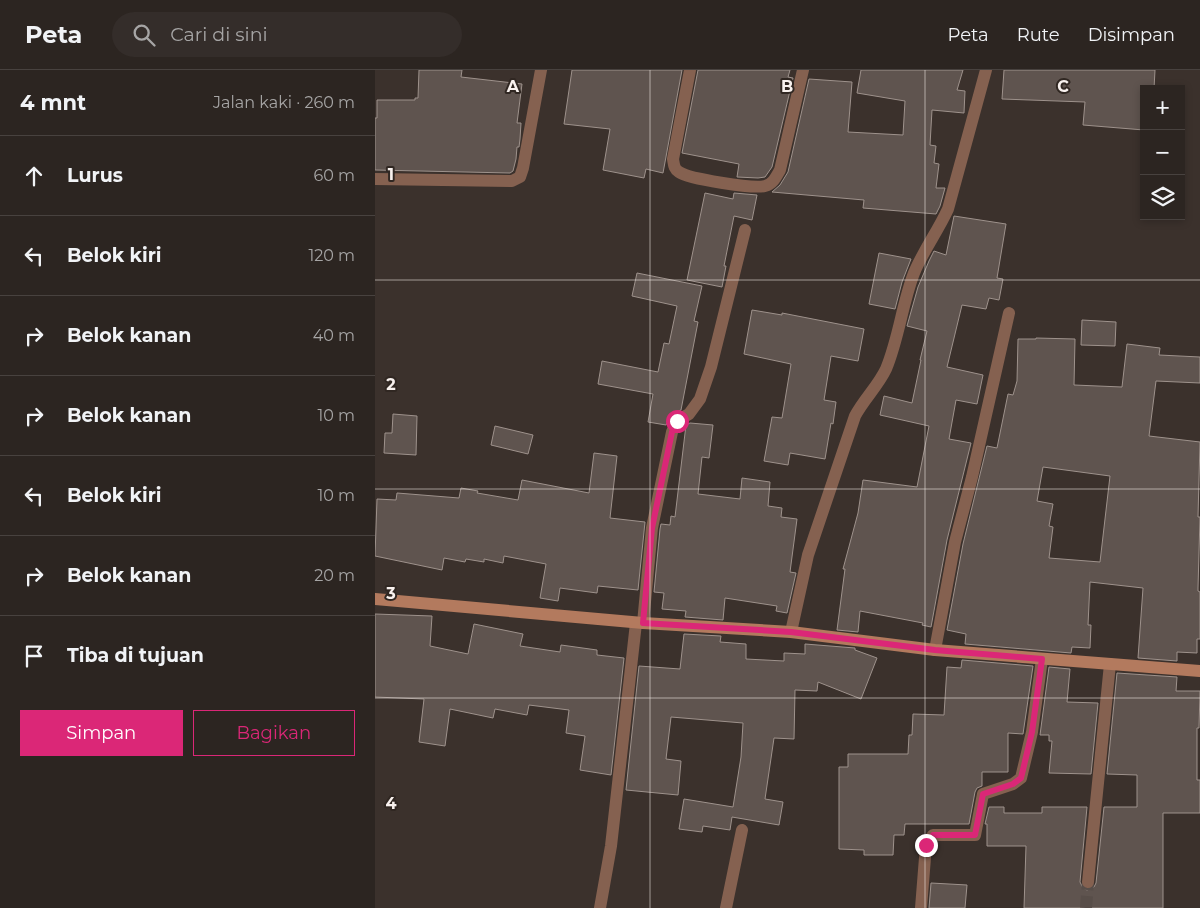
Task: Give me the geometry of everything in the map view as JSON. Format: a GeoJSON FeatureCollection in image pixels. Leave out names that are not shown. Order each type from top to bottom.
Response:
{"type":"FeatureCollection","features":[{"type":"Feature","properties":{"kind":"street"},"geometry":{"type":"LineString","coordinates":[[375,180],[512,181],[520,177],[541,70]]}},
{"type":"Feature","properties":{"kind":"street"},"geometry":{"type":"LineString","coordinates":[[690,70],[673,159],[674,167],[679,173],[690,176],[748,187],[765,186],[775,180],[780,170],[803,70]]}},
{"type":"Feature","properties":{"kind":"street"},"geometry":{"type":"LineString","coordinates":[[791,632],[808,555],[855,416],[862,403],[882,378],[914,272],[927,246],[941,226],[948,209],[986,70]]}},
{"type":"Feature","properties":{"kind":"street"},"geometry":{"type":"LineString","coordinates":[[600,908],[611,846],[652,528],[672,432],[677,421],[689,414],[700,399],[711,367],[745,230]]}},
{"type":"Feature","properties":{"kind":"street"},"geometry":{"type":"LineString","coordinates":[[935,650],[955,542],[972,477],[1009,313]]}},
{"type":"Feature","properties":{"kind":"street"},"geometry":{"type":"LineString","coordinates":[[375,599],[639,623],[791,632],[935,650],[1200,671]]}},
{"type":"Feature","properties":{"kind":"street"},"geometry":{"type":"LineString","coordinates":[[921,908],[926,845],[933,835],[975,835],[983,794],[1013,784],[1021,778],[1032,732],[1042,659]]}},
{"type":"Feature","properties":{"kind":"street"},"geometry":{"type":"LineString","coordinates":[[1088,882],[1111,664]]}},
{"type":"Feature","properties":{"kind":"street"},"geometry":{"type":"LineString","coordinates":[[726,908],[742,830]]}},
{"type":"Feature","properties":{"kind":"building"},"geometry":{"type":"Polygon","coordinates":[[[419,70],[462,70],[461,77],[522,84],[517,123],[521,123],[520,139],[513,171],[510,173],[375,170],[377,100],[415,100],[415,98],[418,98],[419,70]]]}},
{"type":"Feature","properties":{"kind":"building"},"geometry":{"type":"Polygon","coordinates":[[[572,70],[682,70],[663,173],[646,169],[644,178],[603,170],[610,129],[564,124],[572,70]]]}},
{"type":"Feature","properties":{"kind":"building"},"geometry":{"type":"Polygon","coordinates":[[[698,70],[790,70],[788,77],[793,78],[772,167],[765,177],[737,177],[739,164],[682,153],[698,70]]]}},
{"type":"Feature","properties":{"kind":"building"},"geometry":{"type":"Polygon","coordinates":[[[861,70],[963,70],[957,90],[965,91],[964,113],[932,110],[930,145],[936,146],[934,163],[939,164],[936,188],[945,188],[936,214],[863,208],[864,200],[772,192],[780,185],[788,172],[809,79],[852,82],[848,132],[903,135],[905,101],[857,93],[861,70]]]}},
{"type":"Feature","properties":{"kind":"building"},"geometry":{"type":"Polygon","coordinates":[[[1004,70],[1155,70],[1154,85],[1140,85],[1140,130],[1083,125],[1085,102],[1002,99],[1004,70]]]}},
{"type":"Feature","properties":{"kind":"building"},"geometry":{"type":"Polygon","coordinates":[[[705,193],[733,199],[734,193],[757,195],[752,220],[734,216],[724,266],[726,266],[722,287],[687,280],[705,193]]]}},
{"type":"Feature","properties":{"kind":"building"},"geometry":{"type":"Polygon","coordinates":[[[954,216],[1006,224],[997,278],[1003,279],[999,300],[989,298],[986,309],[962,305],[947,367],[983,375],[977,404],[956,400],[949,439],[971,443],[947,540],[931,627],[922,625],[923,623],[860,611],[858,632],[837,630],[845,569],[843,569],[858,513],[863,480],[917,487],[929,426],[880,415],[884,396],[912,403],[927,331],[907,326],[918,287],[934,251],[946,255],[954,216]]]}},
{"type":"Feature","properties":{"kind":"building"},"geometry":{"type":"Polygon","coordinates":[[[879,253],[911,259],[902,282],[895,309],[869,304],[879,253]]]}},
{"type":"Feature","properties":{"kind":"building"},"geometry":{"type":"Polygon","coordinates":[[[637,273],[702,286],[694,321],[698,322],[681,410],[672,414],[666,425],[648,422],[653,394],[598,384],[602,361],[658,372],[664,343],[669,344],[677,306],[632,296],[637,273]]]}},
{"type":"Feature","properties":{"kind":"building"},"geometry":{"type":"Polygon","coordinates":[[[752,310],[782,315],[782,313],[864,329],[858,361],[831,356],[824,400],[836,402],[825,459],[790,453],[788,465],[764,461],[772,417],[782,418],[791,364],[744,354],[752,310]]]}},
{"type":"Feature","properties":{"kind":"building"},"geometry":{"type":"Polygon","coordinates":[[[1082,320],[1116,322],[1115,346],[1081,345],[1082,320]]]}},
{"type":"Feature","properties":{"kind":"building"},"geometry":{"type":"Polygon","coordinates":[[[1018,339],[1075,339],[1074,385],[1122,387],[1127,344],[1160,348],[1159,355],[1200,357],[1200,383],[1156,381],[1149,436],[1200,442],[1198,591],[1200,592],[1200,639],[1197,639],[1197,653],[1177,652],[1177,661],[1138,658],[1143,588],[1090,582],[1088,625],[1091,625],[1090,648],[1072,647],[1071,653],[965,644],[966,634],[947,630],[963,544],[987,446],[997,448],[1008,394],[1013,395],[1017,381],[1018,339]],[[1043,467],[1037,501],[1053,504],[1049,526],[1053,527],[1049,558],[1100,562],[1110,476],[1043,467]]]}},
{"type":"Feature","properties":{"kind":"building"},"geometry":{"type":"Polygon","coordinates":[[[393,414],[417,416],[416,455],[384,453],[385,433],[392,433],[393,414]]]}},
{"type":"Feature","properties":{"kind":"building"},"geometry":{"type":"Polygon","coordinates":[[[690,423],[713,425],[709,458],[702,457],[698,494],[740,499],[742,478],[770,482],[768,506],[782,508],[781,517],[797,519],[790,572],[796,573],[787,613],[776,611],[777,606],[725,598],[723,620],[685,617],[686,611],[662,609],[664,593],[654,592],[660,529],[661,524],[670,525],[671,516],[675,517],[686,425],[690,423]]]}},
{"type":"Feature","properties":{"kind":"building"},"geometry":{"type":"Polygon","coordinates":[[[495,426],[533,435],[528,454],[491,445],[495,426]]]}},
{"type":"Feature","properties":{"kind":"building"},"geometry":{"type":"Polygon","coordinates":[[[594,453],[617,456],[610,518],[645,522],[638,590],[598,586],[597,593],[560,588],[558,601],[540,598],[546,564],[504,556],[503,563],[484,559],[484,562],[466,559],[465,562],[444,558],[442,570],[375,556],[377,499],[396,500],[397,493],[459,498],[461,488],[478,491],[477,493],[518,500],[522,480],[589,493],[594,453]]]}},
{"type":"Feature","properties":{"kind":"building"},"geometry":{"type":"Polygon","coordinates":[[[375,614],[432,616],[430,646],[468,654],[474,624],[523,634],[520,646],[560,652],[561,645],[597,650],[597,655],[624,658],[611,775],[580,770],[585,736],[566,733],[569,710],[529,705],[527,715],[495,709],[493,718],[450,709],[445,746],[419,742],[424,699],[375,697],[375,614]]]}},
{"type":"Feature","properties":{"kind":"building"},"geometry":{"type":"Polygon","coordinates":[[[684,634],[721,636],[720,642],[746,644],[746,659],[784,661],[784,653],[805,654],[805,644],[855,648],[855,650],[877,658],[861,699],[818,682],[817,691],[795,690],[794,739],[774,738],[765,799],[783,802],[779,825],[732,817],[730,830],[703,826],[702,832],[679,829],[684,799],[733,807],[741,757],[743,723],[671,717],[666,759],[681,761],[678,795],[626,790],[639,666],[680,669],[684,634]]]}},
{"type":"Feature","properties":{"kind":"building"},"geometry":{"type":"Polygon","coordinates":[[[962,660],[1033,666],[1023,734],[1008,733],[1008,772],[982,772],[982,786],[977,788],[975,792],[969,824],[905,824],[904,835],[894,835],[893,855],[864,855],[864,850],[839,849],[839,767],[848,767],[848,754],[908,754],[909,735],[912,735],[913,714],[944,715],[947,667],[961,668],[962,660]]]}},
{"type":"Feature","properties":{"kind":"building"},"geometry":{"type":"Polygon","coordinates":[[[1049,667],[1070,669],[1067,702],[1098,703],[1091,774],[1049,773],[1052,741],[1049,741],[1049,735],[1040,735],[1049,667]]]}},
{"type":"Feature","properties":{"kind":"building"},"geometry":{"type":"Polygon","coordinates":[[[1117,673],[1177,677],[1176,691],[1200,691],[1199,728],[1197,728],[1197,780],[1200,780],[1200,813],[1163,813],[1163,908],[1024,908],[1026,846],[987,846],[987,824],[985,824],[989,807],[1004,807],[1004,813],[1042,813],[1042,807],[1087,807],[1080,882],[1083,888],[1087,890],[1094,887],[1104,807],[1137,807],[1137,775],[1107,774],[1117,673]]]}},
{"type":"Feature","properties":{"kind":"building"},"geometry":{"type":"Polygon","coordinates":[[[931,883],[967,885],[965,908],[929,908],[931,883]]]}},
{"type":"Feature","properties":{"kind":"tunnel"},"geometry":{"type":"LineString","coordinates":[[1086,908],[1088,882]]}},
{"type":"Feature","properties":{"kind":"route"},"geometry":{"type":"LineString","coordinates":[[677,421],[672,432],[652,528],[643,623],[791,632],[935,650],[1042,659],[1032,732],[1021,778],[1013,784],[983,794],[975,835],[933,835],[926,845]]}}]}
